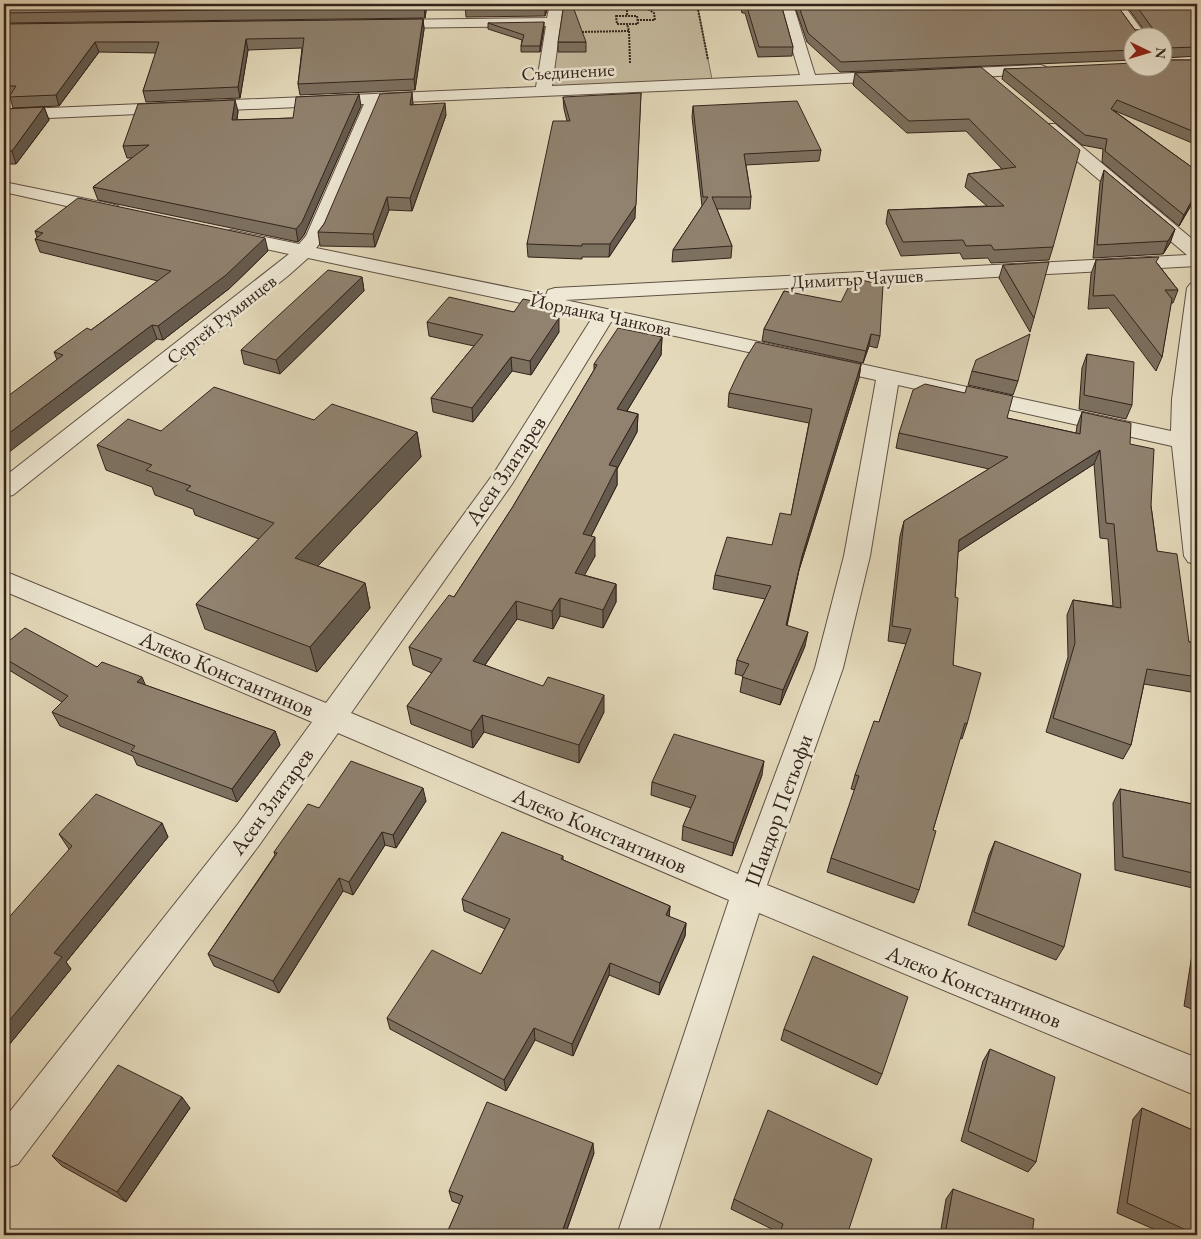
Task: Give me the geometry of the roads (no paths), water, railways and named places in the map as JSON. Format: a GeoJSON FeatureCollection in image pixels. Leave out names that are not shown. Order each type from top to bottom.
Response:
{"type":"FeatureCollection","features":[{"type":"Feature","properties":{"kind":"street"},"geometry":{"type":"LineString","coordinates":[[543,92],[556,4]]}},
{"type":"Feature","properties":{"kind":"street"},"geometry":{"type":"LineString","coordinates":[[786,4],[809,80]]}},
{"type":"Feature","properties":{"kind":"street"},"geometry":{"type":"LineString","coordinates":[[1116,4],[1134,28]]}},
{"type":"Feature","properties":{"kind":"street"},"geometry":{"type":"LineString","coordinates":[[374,24],[553,27]]}},
{"type":"Feature","properties":{"kind":"street"},"geometry":{"type":"LineString","coordinates":[[935,74],[1058,69]]}},
{"type":"Feature","properties":{"kind":"street"},"geometry":{"type":"LineString","coordinates":[[983,72],[1000,87]]}},
{"type":"Feature","properties":{"kind":"street","name":"Съединение"},"geometry":{"type":"LineString","coordinates":[[4,115],[906,76]]}},
{"type":"Feature","properties":{"kind":"street","name":"Сергей Румянцев"},"geometry":{"type":"LineString","coordinates":[[4,489],[304,252],[315,237],[374,99]]}},
{"type":"Feature","properties":{"kind":"street"},"geometry":{"type":"LineString","coordinates":[[1038,119],[1197,253]]}},
{"type":"Feature","properties":{"kind":"street"},"geometry":{"type":"LineString","coordinates":[[4,187],[130,214]]}},
{"type":"Feature","properties":{"kind":"street","name":"Йорданка Чанкова"},"geometry":{"type":"LineString","coordinates":[[216,233],[605,314],[1190,442]]}},
{"type":"Feature","properties":{"kind":"street","name":"Димитър Чаушев"},"geometry":{"type":"LineString","coordinates":[[516,296],[1197,260]]}},
{"type":"Feature","properties":{"kind":"street"},"geometry":{"type":"LineString","coordinates":[[1197,288],[1183,399],[1190,442],[1197,556]]}},
{"type":"Feature","properties":{"kind":"street","name":"Асен Златарев"},"geometry":{"type":"LineString","coordinates":[[4,1150],[248,834],[503,478],[605,314]]}},
{"type":"Feature","properties":{"kind":"street","name":"Шандор Петьофи"},"geometry":{"type":"LineString","coordinates":[[637,1235],[748,893],[829,668],[857,556],[888,376]]}},
{"type":"Feature","properties":{"kind":"street","name":"Алеко Константинов"},"geometry":{"type":"LineString","coordinates":[[4,580],[748,893],[1197,1078]]}}]}
